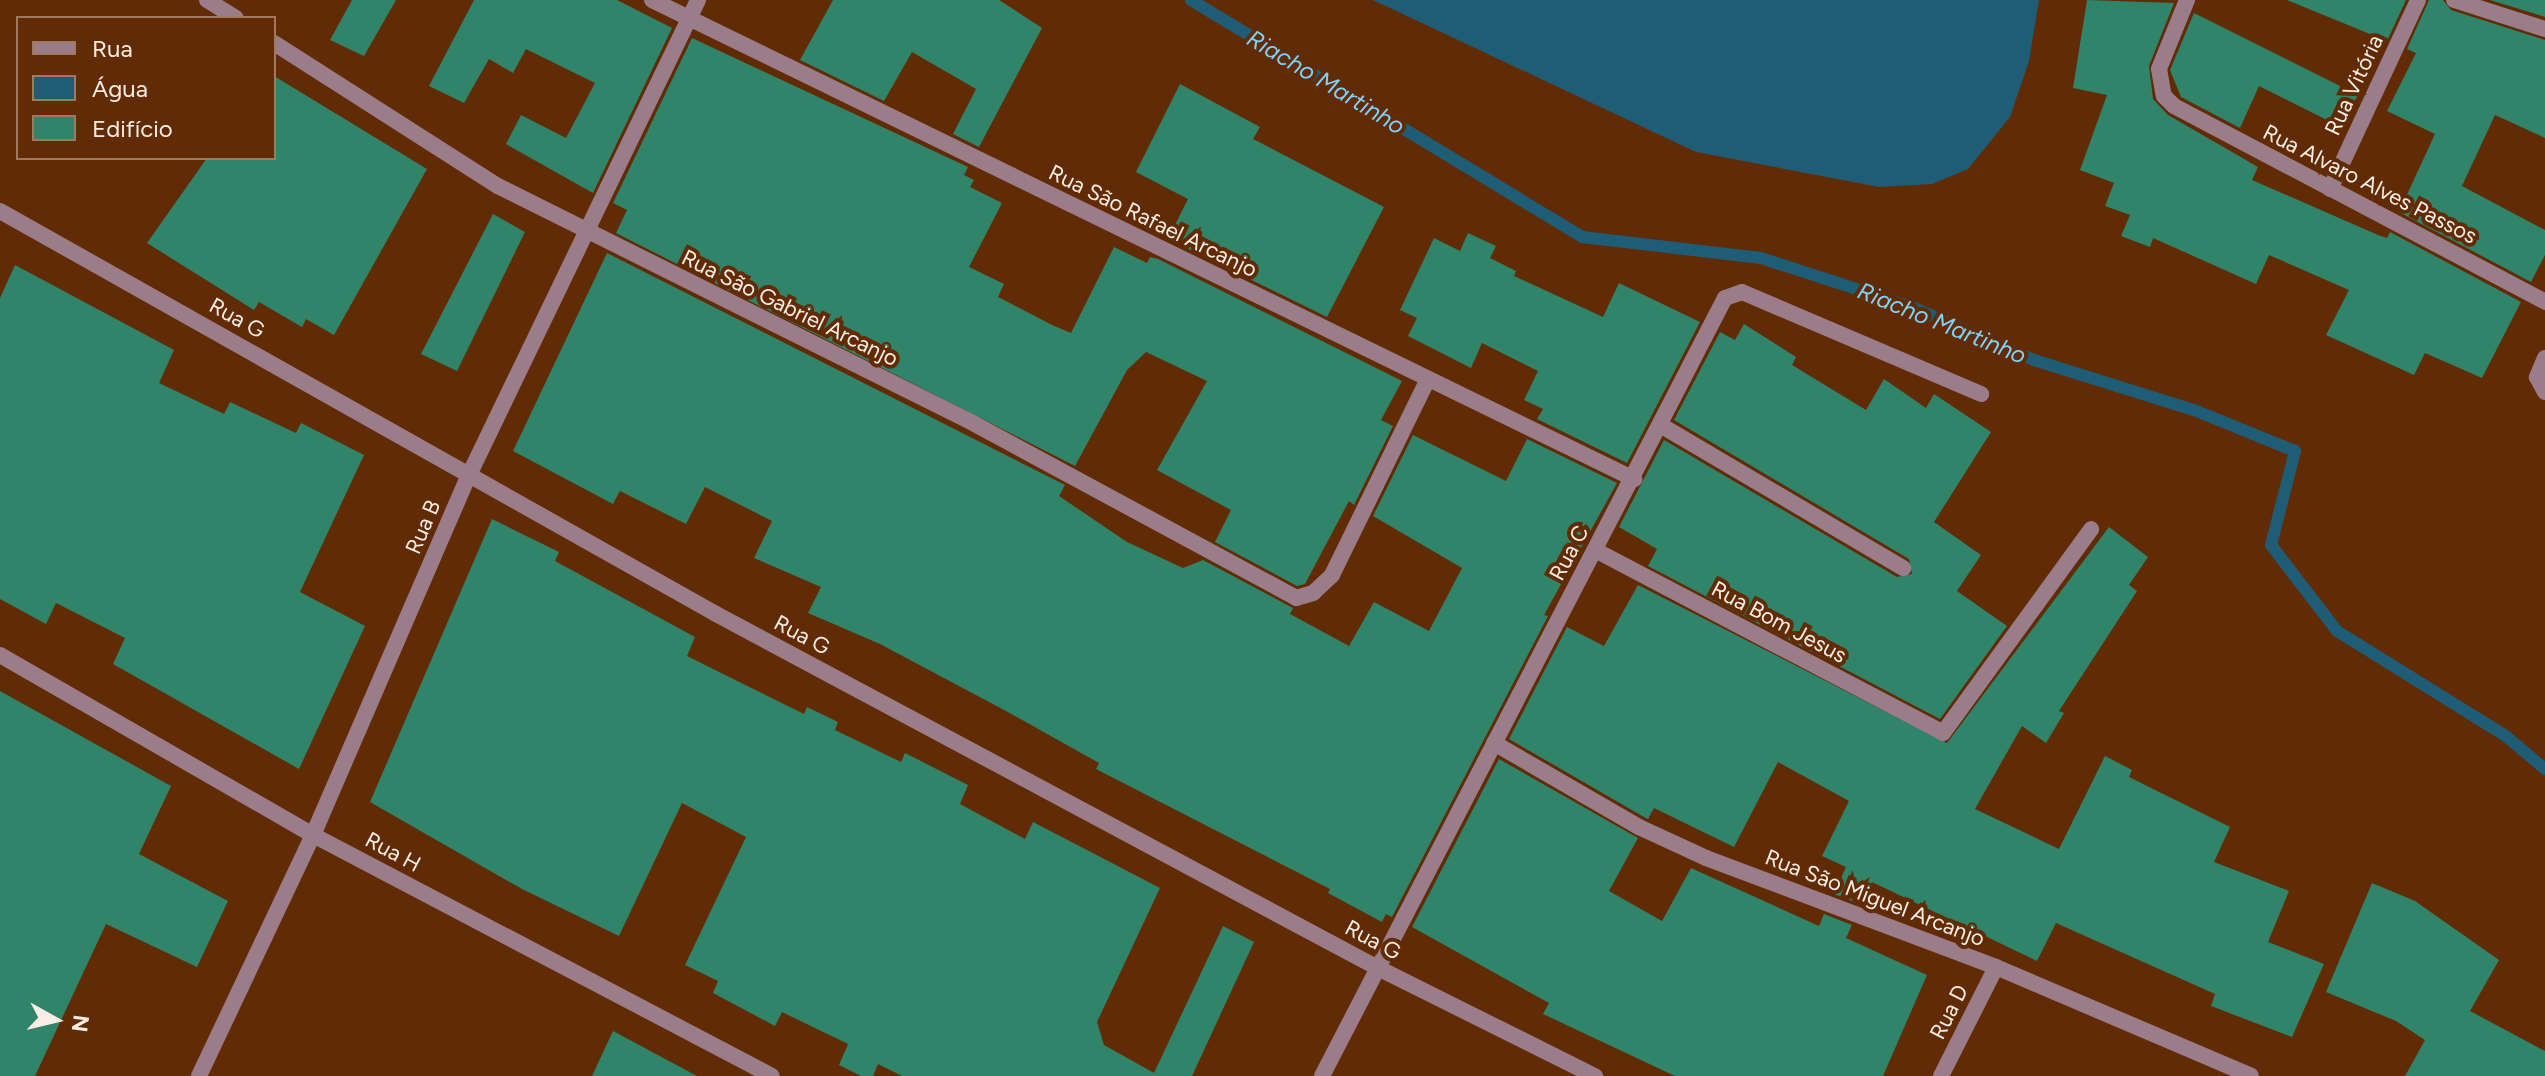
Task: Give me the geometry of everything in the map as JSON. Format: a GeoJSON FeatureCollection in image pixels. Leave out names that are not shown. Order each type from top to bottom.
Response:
{"type":"FeatureCollection","features":[{"type":"Feature","properties":{"kind":"street"},"geometry":{"type":"LineString","coordinates":[[207,0],[233,16]]}},
{"type":"Feature","properties":{"kind":"street","name":"Rua São Rafael Arcanjo"},"geometry":{"type":"LineString","coordinates":[[652,0],[1634,479]]}},
{"type":"Feature","properties":{"kind":"street","name":"Rua B"},"geometry":{"type":"LineString","coordinates":[[199,1076],[313,835],[470,473],[698,0]]}},
{"type":"Feature","properties":{"kind":"street","name":"Rua Alvaro Alves Passos"},"geometry":{"type":"LineString","coordinates":[[2187,0],[2159,69],[2159,84],[2174,106],[2545,302]]}},
{"type":"Feature","properties":{"kind":"street","name":"Rua Vitória"},"geometry":{"type":"LineString","coordinates":[[2330,189],[2418,0]]}},
{"type":"Feature","properties":{"kind":"street"},"geometry":{"type":"LineString","coordinates":[[2454,0],[2545,29]]}},
{"type":"Feature","properties":{"kind":"street","name":"Rua São Gabriel Arcanjo"},"geometry":{"type":"LineString","coordinates":[[276,44],[498,186],[971,422],[1296,598],[1313,593],[1332,575],[1428,379]]}},
{"type":"Feature","properties":{"kind":"street","name":"Rua G"},"geometry":{"type":"LineString","coordinates":[[0,211],[716,614],[1376,967],[1595,1076]]}},
{"type":"Feature","properties":{"kind":"street","name":"Rua C"},"geometry":{"type":"LineString","coordinates":[[1322,1076],[1376,967],[1662,426],[1725,298],[1735,292],[1981,394]]}},
{"type":"Feature","properties":{"kind":"street"},"geometry":{"type":"LineString","coordinates":[[2545,358],[2537,377],[2545,392]]}},
{"type":"Feature","properties":{"kind":"street"},"geometry":{"type":"LineString","coordinates":[[1662,426],[1903,568]]}},
{"type":"Feature","properties":{"kind":"street","name":"Rua Bom Jesus"},"geometry":{"type":"LineString","coordinates":[[1595,550],[1943,733],[2091,529]]}},
{"type":"Feature","properties":{"kind":"street","name":"Rua H"},"geometry":{"type":"LineString","coordinates":[[0,655],[313,835],[772,1076]]}},
{"type":"Feature","properties":{"kind":"street","name":"Rua São Miguel Arcanjo"},"geometry":{"type":"LineString","coordinates":[[1494,743],[1639,827],[1706,858],[1996,967],[2251,1076]]}},
{"type":"Feature","properties":{"kind":"street","name":"Rua D"},"geometry":{"type":"LineString","coordinates":[[1941,1076],[1996,967]]}},
{"type":"Feature","properties":{"kind":"water"},"geometry":{"type":"Polygon","coordinates":[[[1373,0],[2039,0],[2029,61],[2010,117],[1968,169],[1932,184],[1879,187],[1696,152],[1373,0]]]}},
{"type":"Feature","properties":{"kind":"building"},"geometry":{"type":"Polygon","coordinates":[[[352,0],[396,0],[364,56],[330,40],[352,0]]]}},
{"type":"Feature","properties":{"kind":"building"},"geometry":{"type":"Polygon","coordinates":[[[474,0],[617,0],[672,28],[593,193],[506,144],[521,115],[566,138],[595,83],[526,49],[513,73],[489,59],[464,103],[429,86],[474,0]]]}},
{"type":"Feature","properties":{"kind":"building"},"geometry":{"type":"Polygon","coordinates":[[[833,0],[999,0],[1042,28],[979,147],[953,134],[976,89],[912,52],[884,101],[800,60],[833,0]]]}},
{"type":"Feature","properties":{"kind":"building"},"geometry":{"type":"Polygon","coordinates":[[[2087,0],[2174,3],[2149,66],[2153,99],[2168,115],[2258,167],[2252,180],[2378,235],[2387,238],[2390,232],[2521,302],[2482,378],[2425,353],[2414,375],[2326,335],[2349,290],[2269,255],[2256,284],[2153,238],[2150,247],[2121,236],[2130,215],[2105,206],[2114,183],[2080,170],[2107,95],[2073,88],[2087,0]]]}},
{"type":"Feature","properties":{"kind":"building"},"geometry":{"type":"Polygon","coordinates":[[[2287,0],[2406,0],[2387,41],[2287,0]]]}},
{"type":"Feature","properties":{"kind":"building"},"geometry":{"type":"Polygon","coordinates":[[[2429,0],[2443,0],[2451,10],[2545,40],[2545,138],[2495,115],[2462,186],[2545,230],[2545,255],[2531,282],[2399,212],[2435,134],[2387,111],[2416,53],[2407,49],[2429,0]]]}},
{"type":"Feature","properties":{"kind":"building"},"geometry":{"type":"Polygon","coordinates":[[[2490,0],[2545,0],[2545,17],[2490,0]]]}},
{"type":"Feature","properties":{"kind":"building"},"geometry":{"type":"Polygon","coordinates":[[[2194,13],[2358,95],[2341,127],[2259,86],[2240,128],[2181,97],[2170,70],[2194,13]]]}},
{"type":"Feature","properties":{"kind":"building"},"geometry":{"type":"Polygon","coordinates":[[[692,38],[968,167],[964,175],[974,180],[970,187],[1002,203],[969,267],[1004,284],[998,297],[1052,325],[1071,333],[1114,247],[1147,263],[1150,257],[1158,259],[1402,381],[1381,420],[1393,426],[1354,505],[1349,501],[1305,584],[1297,586],[1215,542],[1231,510],[1157,470],[1207,381],[1146,352],[1127,370],[1075,466],[616,233],[627,210],[613,203],[692,38]]]}},
{"type":"Feature","properties":{"kind":"building"},"geometry":{"type":"Polygon","coordinates":[[[276,77],[427,169],[334,335],[306,319],[302,327],[259,302],[254,310],[147,243],[206,160],[276,160],[276,77]]]}},
{"type":"Feature","properties":{"kind":"building"},"geometry":{"type":"Polygon","coordinates":[[[1180,84],[1260,127],[1253,139],[1384,207],[1327,317],[1168,239],[1188,199],[1136,172],[1180,84]]]}},
{"type":"Feature","properties":{"kind":"building"},"geometry":{"type":"Polygon","coordinates":[[[493,214],[525,232],[457,371],[421,354],[493,214]]]}},
{"type":"Feature","properties":{"kind":"building"},"geometry":{"type":"Polygon","coordinates":[[[1468,233],[1496,246],[1490,258],[1516,271],[1514,276],[1603,317],[1619,283],[1700,322],[1627,463],[1537,419],[1543,409],[1524,400],[1538,371],[1482,343],[1471,368],[1408,336],[1417,318],[1400,310],[1434,238],[1460,251],[1468,233]]]}},
{"type":"Feature","properties":{"kind":"building"},"geometry":{"type":"Polygon","coordinates":[[[607,253],[1065,485],[1059,496],[1127,542],[1183,568],[1203,560],[1293,608],[1290,614],[1349,646],[1374,602],[1429,631],[1462,568],[1373,516],[1413,435],[1506,481],[1527,439],[1617,483],[1544,615],[1548,616],[1392,917],[1386,914],[1382,922],[1328,893],[1330,889],[1096,769],[1099,763],[1006,711],[880,644],[808,613],[821,587],[754,558],[772,521],[705,487],[686,524],[620,491],[613,504],[513,451],[607,253]]]}},
{"type":"Feature","properties":{"kind":"building"},"geometry":{"type":"Polygon","coordinates":[[[15,265],[174,350],[159,383],[224,414],[230,402],[296,433],[301,423],[364,455],[300,592],[365,626],[299,769],[113,664],[125,638],[56,603],[46,624],[0,599],[0,298],[15,265]]]}},
{"type":"Feature","properties":{"kind":"building"},"geometry":{"type":"Polygon","coordinates":[[[1744,324],[1796,357],[1792,365],[1866,410],[1884,379],[1926,408],[1934,394],[1991,432],[1934,522],[1981,555],[1957,591],[2007,626],[1940,719],[1648,566],[1657,549],[1619,527],[1664,440],[1897,577],[1912,574],[1909,559],[1674,420],[1720,332],[1735,340],[1744,324]]]}},
{"type":"Feature","properties":{"kind":"building"},"geometry":{"type":"Polygon","coordinates":[[[492,519],[559,552],[555,561],[695,637],[687,656],[804,714],[807,707],[838,722],[835,730],[901,762],[905,753],[968,785],[960,804],[1025,839],[1033,822],[1160,888],[1097,1022],[1104,1045],[1154,1073],[1223,926],[1254,942],[1192,1076],[902,1076],[878,1064],[873,1076],[861,1076],[839,1065],[848,1044],[782,1012],[775,1026],[713,993],[718,981],[685,965],[746,837],[682,803],[619,936],[522,889],[370,802],[492,519]]]}},
{"type":"Feature","properties":{"kind":"building"},"geometry":{"type":"Polygon","coordinates":[[[2109,527],[2148,557],[2129,585],[2137,591],[2059,711],[2064,713],[2046,743],[2022,726],[1975,809],[2059,849],[2105,756],[2132,770],[2129,777],[2230,827],[2214,862],[2289,891],[2268,942],[2324,964],[2292,1037],[2211,1006],[2215,994],[2056,923],[2037,961],[1872,882],[1862,905],[1834,894],[1846,867],[1822,856],[1849,801],[1778,762],[1734,847],[1654,808],[1648,819],[1509,739],[1567,627],[1604,646],[1638,585],[1947,743],[2109,527]]]}},
{"type":"Feature","properties":{"kind":"building"},"geometry":{"type":"Polygon","coordinates":[[[0,691],[171,786],[139,854],[228,901],[197,967],[106,924],[35,1076],[0,1076],[0,691]]]}},
{"type":"Feature","properties":{"kind":"building"},"geometry":{"type":"Polygon","coordinates":[[[1499,759],[1638,838],[1609,891],[1662,921],[1691,868],[1819,926],[1824,914],[1852,925],[1846,938],[1927,975],[1883,1076],[1675,1076],[1543,1014],[1549,1003],[1412,927],[1499,759]]]}},
{"type":"Feature","properties":{"kind":"building"},"geometry":{"type":"Polygon","coordinates":[[[2372,883],[2415,901],[2499,960],[2470,1011],[2545,1051],[2545,1076],[2405,1076],[2425,1040],[2396,1021],[2326,992],[2372,883]]]}},
{"type":"Feature","properties":{"kind":"building"},"geometry":{"type":"Polygon","coordinates":[[[613,1031],[697,1076],[592,1076],[613,1031]]]}},
{"type":"Feature","properties":{"kind":"waterway","name":"Riacho Martinho"},"geometry":{"type":"LineString","coordinates":[[1191,0],[1582,237],[1761,258],[1912,307],[2034,360],[2194,410],[2295,451],[2271,545],[2337,631],[2507,737],[2545,769]]}}]}
